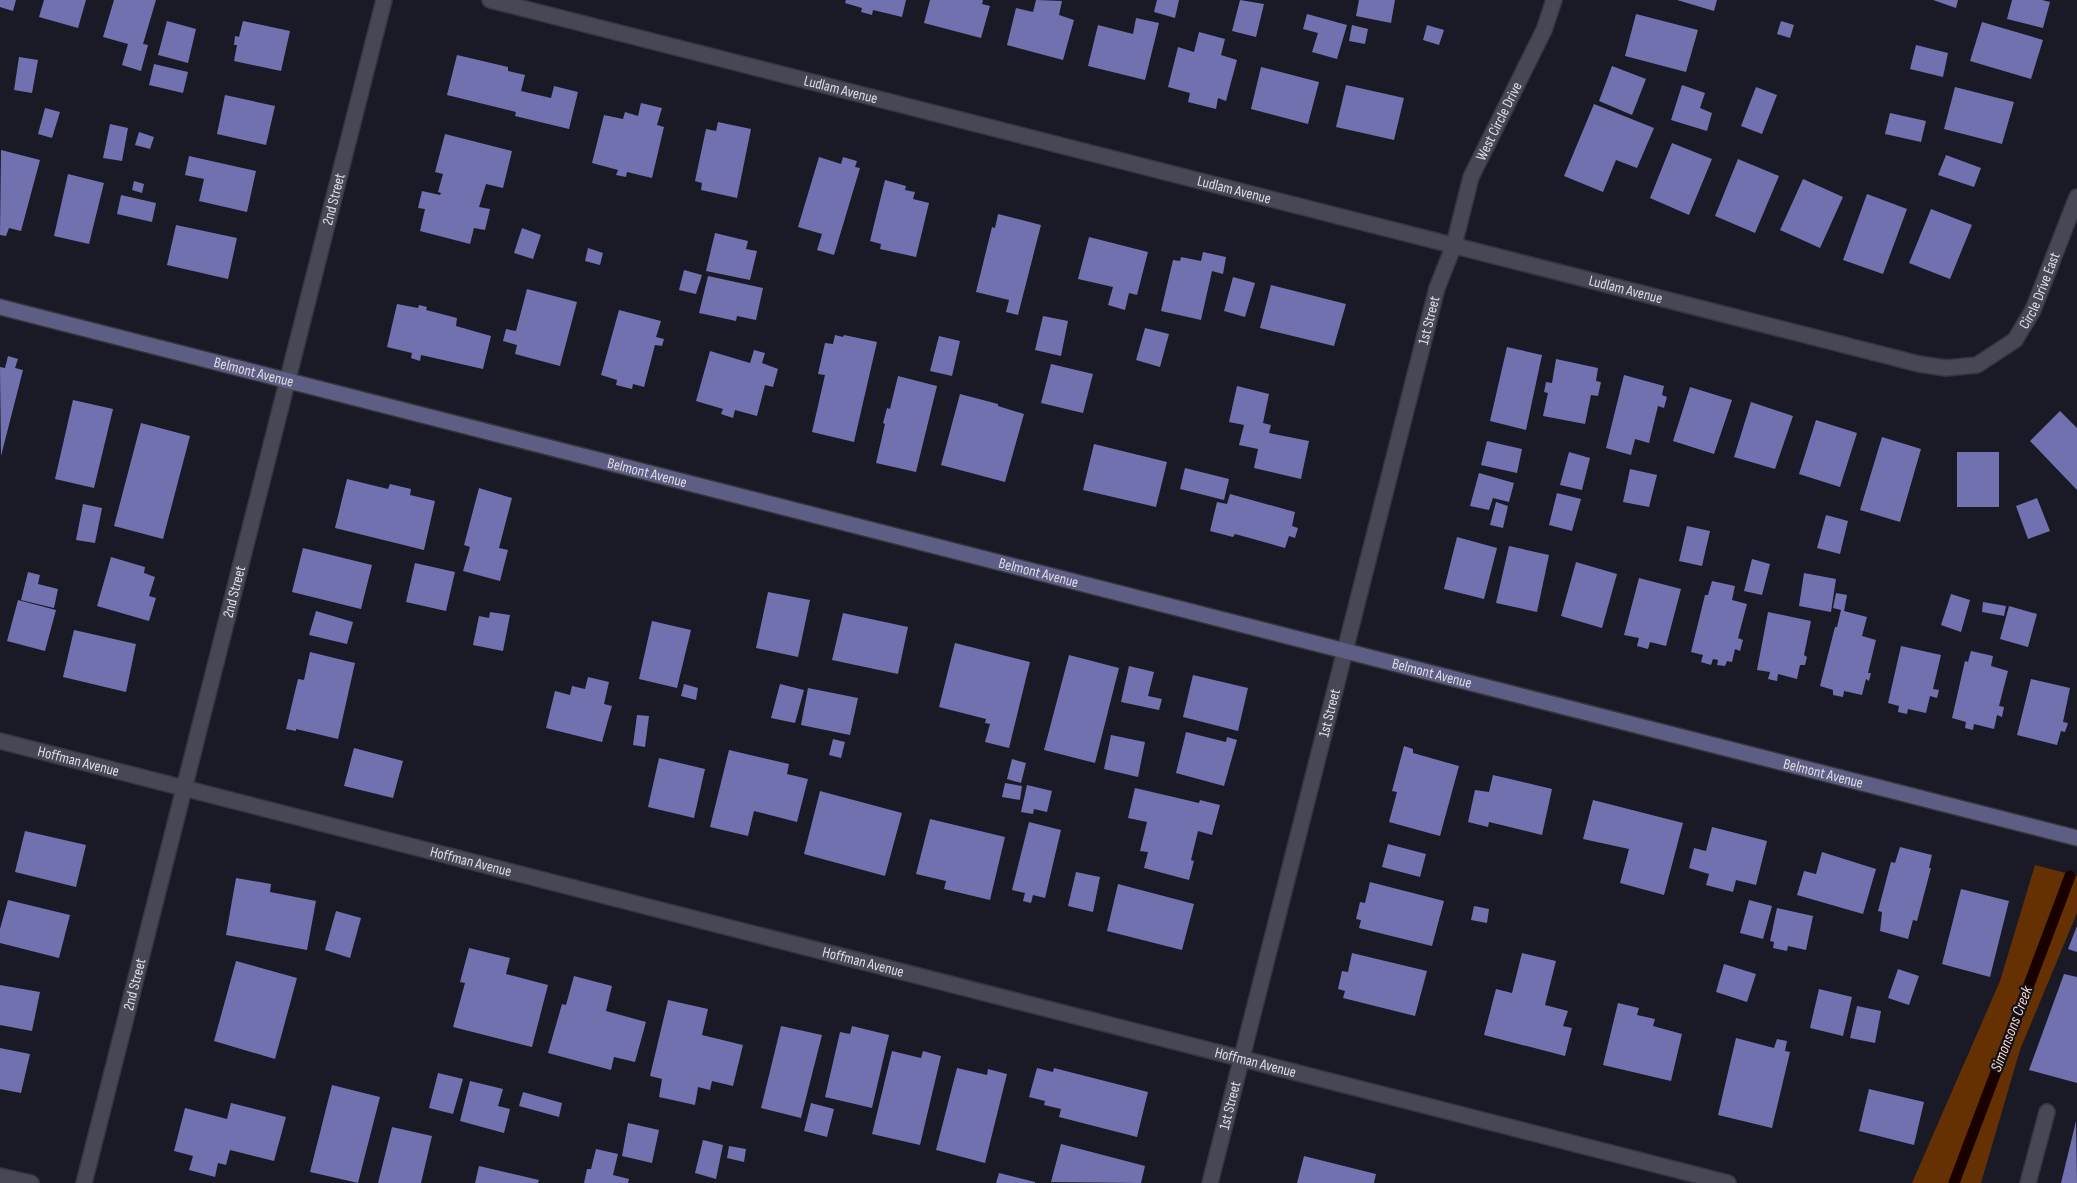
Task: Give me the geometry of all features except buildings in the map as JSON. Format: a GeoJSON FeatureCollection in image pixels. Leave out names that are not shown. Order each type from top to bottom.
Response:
{"type":"FeatureCollection","features":[{"type":"Feature","properties":{"kind":"street","name":"2nd Street"},"geometry":{"type":"LineString","coordinates":[[84,1183],[384,0]]}},
{"type":"Feature","properties":{"kind":"street","name":"Ludlam Avenue"},"geometry":{"type":"LineString","coordinates":[[490,0],[1919,364],[1946,368],[1977,366]]}},
{"type":"Feature","properties":{"kind":"street","name":"West Circle Drive"},"geometry":{"type":"LineString","coordinates":[[1454,245],[1471,177],[1544,30],[1554,0]]}},
{"type":"Feature","properties":{"kind":"street","name":"Circle Drive East"},"geometry":{"type":"LineString","coordinates":[[1977,366],[2015,340],[2033,310],[2077,197]]}},
{"type":"Feature","properties":{"kind":"street","name":"1st Street"},"geometry":{"type":"LineString","coordinates":[[1210,1183],[1437,288],[1454,245]]}},
{"type":"Feature","properties":{"kind":"street","name":"Belmont Avenue"},"geometry":{"type":"LineString","coordinates":[[0,307],[2077,838]]}},
{"type":"Feature","properties":{"kind":"street","name":"Hoffman Avenue"},"geometry":{"type":"LineString","coordinates":[[0,741],[1728,1183]]}},
{"type":"Feature","properties":{"kind":"street"},"geometry":{"type":"LineString","coordinates":[[2028,1183],[2047,1112]]}},
{"type":"Feature","properties":{"kind":"street"},"geometry":{"type":"LineString","coordinates":[[0,1176],[31,1183]]}},
{"type":"Feature","properties":{"kind":"shaded area"},"geometry":{"type":"Polygon","coordinates":[[[2035,865],[2077,876],[2077,913],[2020,1050],[1981,1183],[1912,1183],[2000,981],[2035,865]]]}},
{"type":"Feature","properties":{"kind":"waterway","name":"Simonsons Creek"},"geometry":{"type":"LineString","coordinates":[[1954,1183],[2070,876]]}}]}
